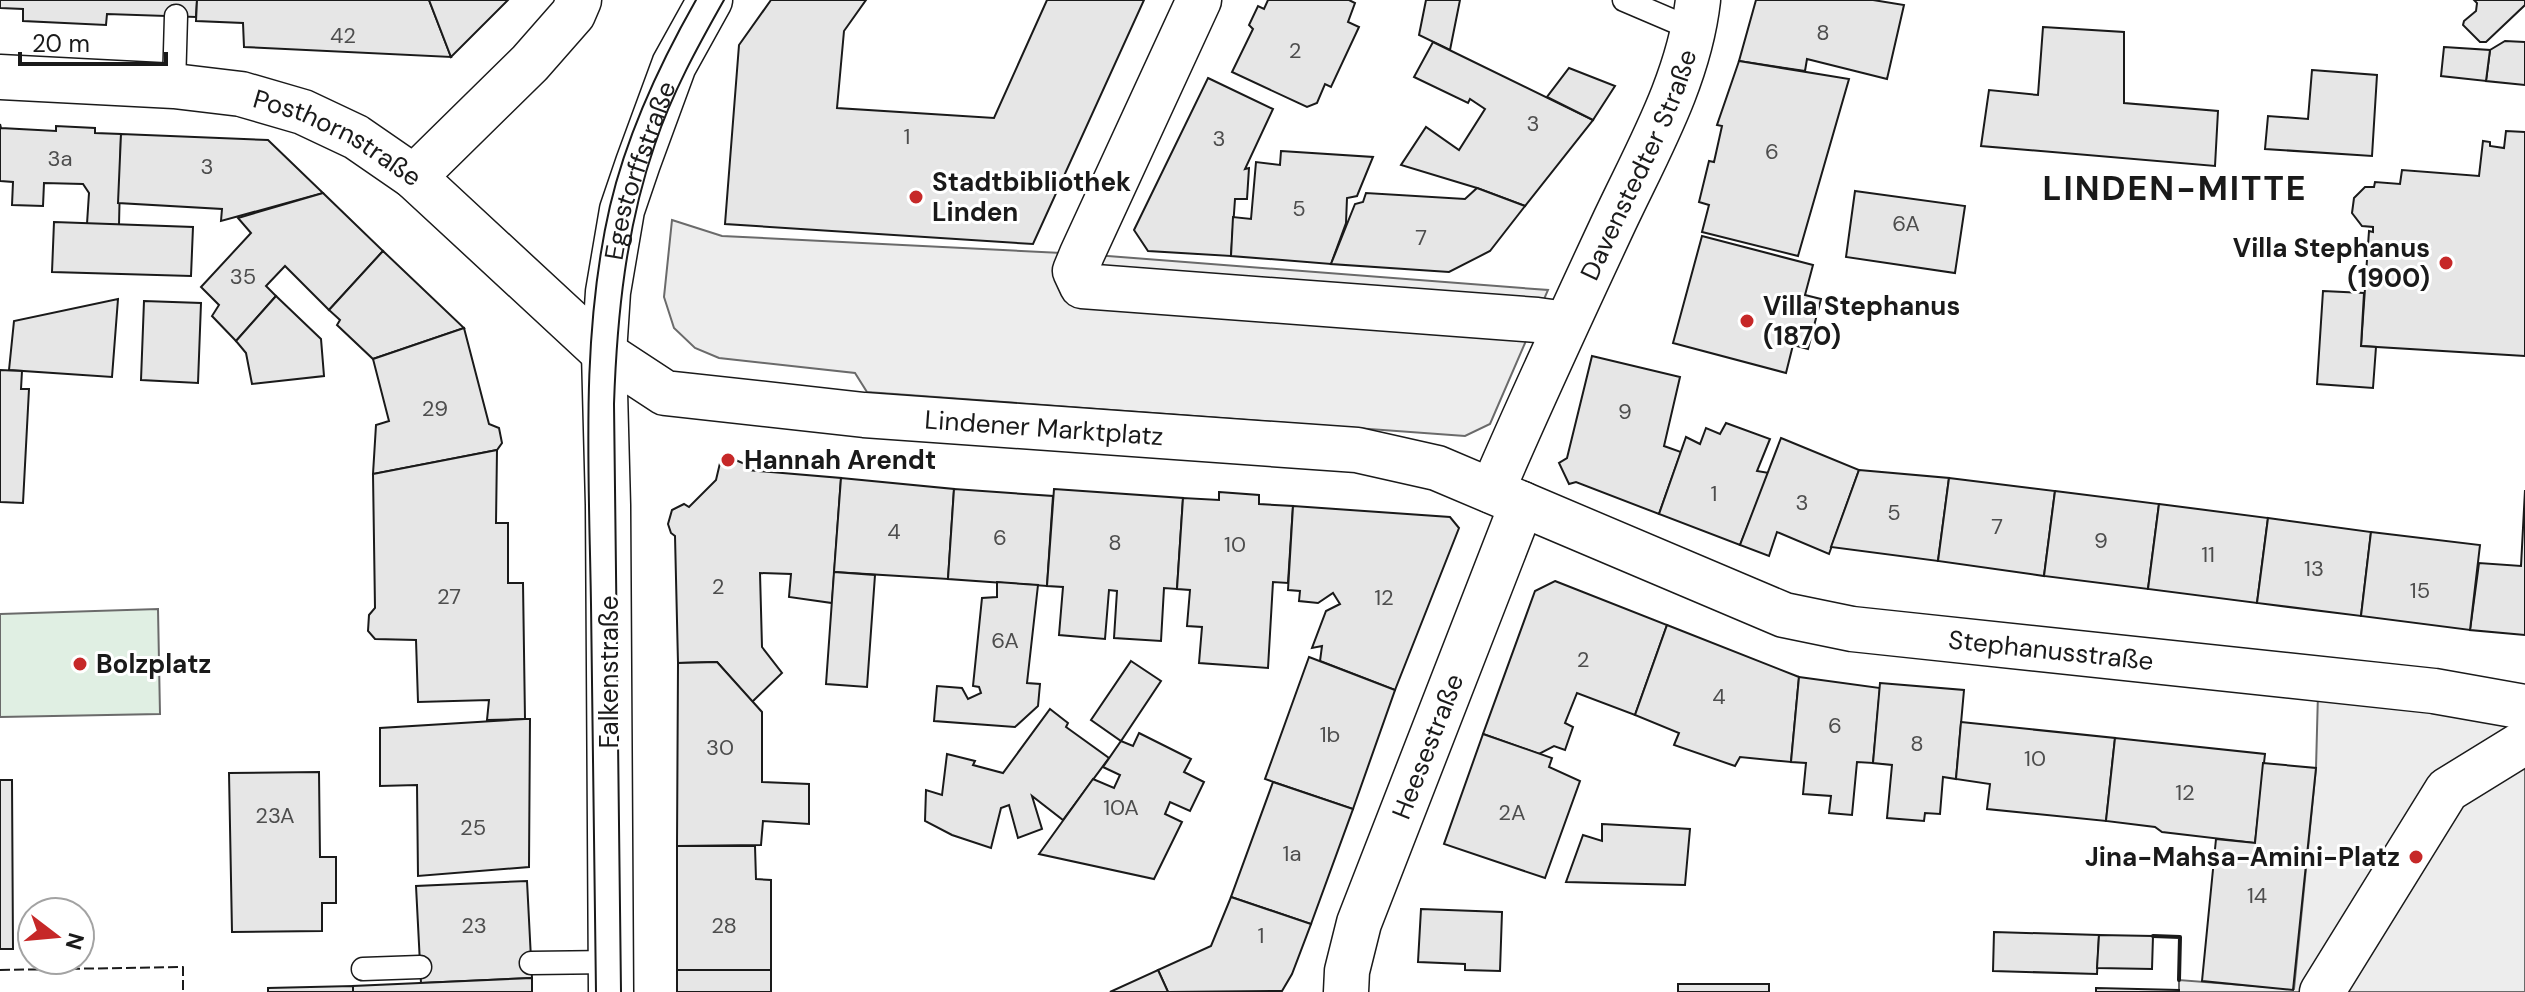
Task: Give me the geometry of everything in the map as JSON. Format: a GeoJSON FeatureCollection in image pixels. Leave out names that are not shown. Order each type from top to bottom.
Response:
{"type":"FeatureCollection","features":[{"type":"Feature","properties":{"kind":"street"},"geometry":{"type":"LineString","coordinates":[[414,177],[530,63],[573,14],[579,0]]}},
{"type":"Feature","properties":{"kind":"street","name":"Egestorffstraße"},"geometry":{"type":"LineString","coordinates":[[604,353],[608,292],[622,210],[674,65],[710,0]]}},
{"type":"Feature","properties":{"kind":"street"},"geometry":{"type":"LineString","coordinates":[[1199,0],[1075,271],[1082,286],[1566,324],[1507,498]]}},
{"type":"Feature","properties":{"kind":"street","name":"Davenstedter Straße"},"geometry":{"type":"LineString","coordinates":[[1566,324],[1652,147],[1680,73],[1695,14]]}},
{"type":"Feature","properties":{"kind":"street","name":"Posthornstraße"},"geometry":{"type":"LineString","coordinates":[[0,77],[174,86],[241,94],[303,112],[356,137],[414,177],[604,353]]}},
{"type":"Feature","properties":{"kind":"street","name":"Lindener Marktplatz"},"geometry":{"type":"LineString","coordinates":[[604,353],[665,393],[893,418],[1357,450],[1437,468],[1592,536]]}},
{"type":"Feature","properties":{"kind":"street","name":"Falkenstraße"},"geometry":{"type":"LineString","coordinates":[[604,353],[611,977]]}},
{"type":"Feature","properties":{"kind":"street","name":"Heesestraße"},"geometry":{"type":"LineString","coordinates":[[1346,992],[1347,971],[1359,923],[1507,498]]}},
{"type":"Feature","properties":{"kind":"street","name":"Stephanusstraße"},"geometry":{"type":"LineString","coordinates":[[1592,536],[1784,615],[1852,629],[2434,691],[2525,707]]}},
{"type":"Feature","properties":{"kind":"street"},"geometry":{"type":"LineString","coordinates":[[2322,992],[2447,790],[2525,742]]}},
{"type":"Feature","properties":{"kind":"lane"},"geometry":{"type":"LineString","coordinates":[[1624,0],[1695,14]]}},
{"type":"Feature","properties":{"kind":"lane"},"geometry":{"type":"LineString","coordinates":[[174,86],[176,16]]}},
{"type":"Feature","properties":{"kind":"lane"},"geometry":{"type":"LineString","coordinates":[[531,963],[611,977]]}},
{"type":"Feature","properties":{"kind":"lane"},"geometry":{"type":"LineString","coordinates":[[363,969],[420,967]]}},
{"type":"Feature","properties":{"kind":"green space","name":"Bolzplatz"},"geometry":{"type":"Polygon","coordinates":[[[158,609],[160,714],[0,717],[0,614],[158,609]]]}},
{"type":"Feature","properties":{"kind":"shaded area"},"geometry":{"type":"Polygon","coordinates":[[[672,220],[722,236],[1082,254],[1548,290],[1490,424],[1465,436],[867,392],[855,373],[719,358],[695,348],[674,328],[664,297],[672,220]]]}},
{"type":"Feature","properties":{"kind":"shaded area","name":"Jina-Mahsa-Amini-Platz"},"geometry":{"type":"Polygon","coordinates":[[[2318,693],[2525,718],[2525,992],[2179,992],[2179,980],[2294,989],[2316,768],[2318,693]]]}},
{"type":"Feature","properties":{"kind":"building"},"geometry":{"type":"Polygon","coordinates":[[[0,0],[197,0],[196,17],[107,14],[106,25],[23,21],[23,9],[0,8],[0,0]]]}},
{"type":"Feature","properties":{"kind":"building"},"geometry":{"type":"Polygon","coordinates":[[[197,0],[429,0],[451,57],[244,47],[243,23],[196,21],[197,0]]]}},
{"type":"Feature","properties":{"kind":"building"},"geometry":{"type":"Polygon","coordinates":[[[429,0],[508,0],[451,57],[429,0]]]}},
{"type":"Feature","properties":{"kind":"building"},"geometry":{"type":"Polygon","coordinates":[[[771,0],[866,0],[844,31],[837,108],[994,118],[1047,0],[1144,0],[1033,244],[725,224],[739,45],[771,0]]]}},
{"type":"Feature","properties":{"kind":"building"},"geometry":{"type":"Polygon","coordinates":[[[1268,0],[1349,0],[1355,3],[1348,22],[1359,27],[1331,87],[1325,84],[1317,103],[1307,107],[1232,72],[1253,29],[1249,25],[1258,6],[1264,9],[1268,0]]]}},
{"type":"Feature","properties":{"kind":"building"},"geometry":{"type":"Polygon","coordinates":[[[1426,0],[1460,0],[1450,50],[1419,35],[1426,0]]]}},
{"type":"Feature","properties":{"kind":"building"},"geometry":{"type":"Polygon","coordinates":[[[1756,0],[1873,0],[1904,5],[1887,79],[1807,59],[1805,71],[1739,61],[1756,0]]]}},
{"type":"Feature","properties":{"kind":"building"},"geometry":{"type":"Polygon","coordinates":[[[2474,0],[2525,0],[2525,5],[2486,42],[2480,42],[2463,25],[2476,11],[2477,3],[2474,0]]]}},
{"type":"Feature","properties":{"kind":"building"},"geometry":{"type":"Polygon","coordinates":[[[2043,27],[2124,32],[2124,103],[2218,111],[2215,166],[1981,146],[1989,90],[2038,95],[2043,27]]]}},
{"type":"Feature","properties":{"kind":"building"},"geometry":{"type":"Polygon","coordinates":[[[2505,41],[2525,42],[2525,85],[2486,81],[2490,50],[2505,41]]]}},
{"type":"Feature","properties":{"kind":"building"},"geometry":{"type":"Polygon","coordinates":[[[1433,42],[1593,120],[1525,206],[1401,165],[1426,127],[1459,150],[1485,109],[1470,99],[1468,103],[1414,77],[1433,42]]]}},
{"type":"Feature","properties":{"kind":"building"},"geometry":{"type":"Polygon","coordinates":[[[2444,47],[2490,50],[2486,81],[2441,76],[2444,47]]]}},
{"type":"Feature","properties":{"kind":"building"},"geometry":{"type":"Polygon","coordinates":[[[1739,61],[1849,79],[1798,256],[1702,232],[1709,205],[1699,202],[1709,161],[1714,162],[1722,126],[1717,125],[1739,61]]]}},
{"type":"Feature","properties":{"kind":"building"},"geometry":{"type":"Polygon","coordinates":[[[1569,68],[1615,86],[1593,120],[1547,97],[1569,68]]]}},
{"type":"Feature","properties":{"kind":"building"},"geometry":{"type":"Polygon","coordinates":[[[2312,70],[2377,75],[2372,156],[2265,149],[2268,116],[2308,119],[2312,70]]]}},
{"type":"Feature","properties":{"kind":"building"},"geometry":{"type":"Polygon","coordinates":[[[1208,78],[1273,109],[1245,169],[1249,168],[1247,199],[1235,199],[1231,256],[1148,251],[1134,230],[1208,78]]]}},
{"type":"Feature","properties":{"kind":"building"},"geometry":{"type":"Polygon","coordinates":[[[0,124],[1,128],[56,131],[56,126],[95,128],[95,133],[121,134],[119,225],[87,224],[89,193],[83,184],[44,183],[43,206],[12,205],[13,182],[0,181],[0,124]]]}},
{"type":"Feature","properties":{"kind":"building","name":"Villa Stephanus (1900)"},"geometry":{"type":"Polygon","coordinates":[[[2506,131],[2525,132],[2525,356],[2361,346],[2369,231],[2373,232],[2373,227],[2362,226],[2352,213],[2354,198],[2365,187],[2374,187],[2375,182],[2400,184],[2402,170],[2479,176],[2483,141],[2490,142],[2490,146],[2504,148],[2506,131]]]}},
{"type":"Feature","properties":{"kind":"building"},"geometry":{"type":"Polygon","coordinates":[[[121,134],[268,140],[323,193],[221,221],[222,209],[118,203],[121,134]]]}},
{"type":"Feature","properties":{"kind":"building"},"geometry":{"type":"Polygon","coordinates":[[[1281,151],[1373,157],[1357,196],[1347,198],[1346,223],[1331,264],[1231,256],[1233,217],[1251,219],[1256,162],[1280,165],[1281,151]]]}},
{"type":"Feature","properties":{"kind":"building"},"geometry":{"type":"Polygon","coordinates":[[[1477,188],[1525,206],[1490,251],[1449,272],[1331,264],[1355,204],[1363,202],[1366,193],[1465,199],[1477,188]]]}},
{"type":"Feature","properties":{"kind":"building"},"geometry":{"type":"Polygon","coordinates":[[[1855,191],[1965,206],[1955,273],[1846,257],[1855,191]]]}},
{"type":"Feature","properties":{"kind":"building"},"geometry":{"type":"Polygon","coordinates":[[[323,193],[383,251],[329,310],[285,266],[266,286],[276,296],[236,341],[212,316],[219,305],[201,287],[251,233],[238,218],[323,193]]]}},
{"type":"Feature","properties":{"kind":"building"},"geometry":{"type":"Polygon","coordinates":[[[54,222],[193,227],[191,276],[52,272],[54,222]]]}},
{"type":"Feature","properties":{"kind":"building","name":"Villa Stephanus (1870)"},"geometry":{"type":"Polygon","coordinates":[[[1702,236],[1813,265],[1805,295],[1821,299],[1808,349],[1793,345],[1786,373],[1673,343],[1702,236]]]}},
{"type":"Feature","properties":{"kind":"building"},"geometry":{"type":"Polygon","coordinates":[[[383,251],[464,328],[373,359],[337,325],[340,320],[329,310],[383,251]]]}},
{"type":"Feature","properties":{"kind":"building"},"geometry":{"type":"Polygon","coordinates":[[[2323,291],[2364,293],[2361,346],[2376,347],[2373,388],[2317,384],[2323,291]]]}},
{"type":"Feature","properties":{"kind":"building"},"geometry":{"type":"Polygon","coordinates":[[[276,296],[321,339],[324,376],[252,384],[246,353],[236,341],[276,296]]]}},
{"type":"Feature","properties":{"kind":"building"},"geometry":{"type":"Polygon","coordinates":[[[118,299],[112,377],[9,370],[14,321],[118,299]]]}},
{"type":"Feature","properties":{"kind":"building"},"geometry":{"type":"Polygon","coordinates":[[[144,301],[201,303],[198,383],[141,380],[144,301]]]}},
{"type":"Feature","properties":{"kind":"building"},"geometry":{"type":"Polygon","coordinates":[[[464,328],[489,424],[499,428],[502,443],[497,450],[373,474],[376,425],[389,421],[373,359],[464,328]]]}},
{"type":"Feature","properties":{"kind":"building"},"geometry":{"type":"Polygon","coordinates":[[[1592,356],[1680,377],[1664,446],[1681,452],[1659,514],[1576,482],[1569,484],[1559,463],[1567,458],[1592,356]]]}},
{"type":"Feature","properties":{"kind":"building"},"geometry":{"type":"Polygon","coordinates":[[[0,370],[22,371],[21,389],[29,389],[23,503],[0,502],[0,370]]]}},
{"type":"Feature","properties":{"kind":"building"},"geometry":{"type":"Polygon","coordinates":[[[1726,423],[1770,439],[1757,471],[1769,473],[1740,545],[1659,514],[1686,437],[1700,444],[1706,428],[1720,434],[1726,423]]]}},
{"type":"Feature","properties":{"kind":"building"},"geometry":{"type":"Polygon","coordinates":[[[1781,438],[1859,470],[1829,554],[1777,532],[1769,556],[1740,545],[1781,438]]]}},
{"type":"Feature","properties":{"kind":"building"},"geometry":{"type":"Polygon","coordinates":[[[497,450],[496,523],[508,523],[508,583],[523,583],[525,719],[487,720],[489,700],[418,702],[416,640],[375,639],[368,631],[369,615],[375,608],[373,474],[497,450]]]}},
{"type":"Feature","properties":{"kind":"building"},"geometry":{"type":"Polygon","coordinates":[[[733,459],[745,464],[747,470],[841,478],[832,603],[789,597],[791,574],[760,573],[762,647],[782,673],[752,702],[717,662],[678,663],[675,536],[668,524],[672,510],[684,504],[689,507],[716,480],[720,463],[733,459]]]}},
{"type":"Feature","properties":{"kind":"building"},"geometry":{"type":"Polygon","coordinates":[[[1859,470],[1949,478],[1938,561],[1831,547],[1859,470]]]}},
{"type":"Feature","properties":{"kind":"building"},"geometry":{"type":"Polygon","coordinates":[[[841,478],[954,489],[948,579],[834,572],[841,478]]]}},
{"type":"Feature","properties":{"kind":"building"},"geometry":{"type":"Polygon","coordinates":[[[1949,478],[2055,491],[2044,576],[1938,561],[1949,478]]]}},
{"type":"Feature","properties":{"kind":"building"},"geometry":{"type":"Polygon","coordinates":[[[954,489],[1053,496],[1047,586],[948,579],[954,489]]]}},
{"type":"Feature","properties":{"kind":"building"},"geometry":{"type":"Polygon","coordinates":[[[1054,489],[1183,498],[1177,589],[1164,588],[1161,641],[1114,638],[1117,591],[1109,590],[1105,639],[1059,635],[1063,587],[1047,586],[1054,489]]]}},
{"type":"Feature","properties":{"kind":"building"},"geometry":{"type":"Polygon","coordinates":[[[2525,490],[2525,635],[2470,630],[2479,563],[2521,566],[2525,490]]]}},
{"type":"Feature","properties":{"kind":"building"},"geometry":{"type":"Polygon","coordinates":[[[2055,491],[2159,504],[2148,589],[2044,576],[2055,491]]]}},
{"type":"Feature","properties":{"kind":"building"},"geometry":{"type":"Polygon","coordinates":[[[1219,492],[1259,495],[1259,504],[1293,506],[1288,583],[1273,582],[1268,668],[1199,663],[1202,627],[1187,626],[1190,590],[1177,589],[1183,498],[1219,500],[1219,492]]]}},
{"type":"Feature","properties":{"kind":"building"},"geometry":{"type":"Polygon","coordinates":[[[2159,504],[2268,518],[2257,603],[2148,589],[2159,504]]]}},
{"type":"Feature","properties":{"kind":"building"},"geometry":{"type":"Polygon","coordinates":[[[1293,506],[1450,517],[1459,528],[1395,690],[1320,661],[1322,646],[1312,648],[1326,611],[1340,604],[1333,593],[1318,603],[1299,601],[1300,591],[1288,590],[1293,506]]]}},
{"type":"Feature","properties":{"kind":"building"},"geometry":{"type":"Polygon","coordinates":[[[2268,518],[2371,532],[2361,616],[2257,603],[2268,518]]]}},
{"type":"Feature","properties":{"kind":"building"},"geometry":{"type":"Polygon","coordinates":[[[2371,532],[2480,545],[2470,630],[2361,616],[2371,532]]]}},
{"type":"Feature","properties":{"kind":"building"},"geometry":{"type":"Polygon","coordinates":[[[834,572],[875,575],[867,687],[826,684],[834,572]]]}},
{"type":"Feature","properties":{"kind":"building"},"geometry":{"type":"Polygon","coordinates":[[[1555,581],[1667,625],[1635,715],[1577,693],[1565,723],[1573,727],[1565,750],[1554,746],[1539,754],[1483,734],[1535,591],[1555,581]]]}},
{"type":"Feature","properties":{"kind":"building"},"geometry":{"type":"Polygon","coordinates":[[[997,582],[1038,585],[1027,683],[1040,684],[1038,706],[1015,727],[934,721],[937,686],[962,688],[968,699],[981,693],[979,687],[973,686],[982,598],[997,597],[997,582]]]}},
{"type":"Feature","properties":{"kind":"building"},"geometry":{"type":"Polygon","coordinates":[[[1667,625],[1799,677],[1791,762],[1740,757],[1735,766],[1674,745],[1679,733],[1635,715],[1667,625]]]}},
{"type":"Feature","properties":{"kind":"building"},"geometry":{"type":"Polygon","coordinates":[[[1309,657],[1395,690],[1353,809],[1265,779],[1309,657]]]}},
{"type":"Feature","properties":{"kind":"building"},"geometry":{"type":"Polygon","coordinates":[[[1131,661],[1161,681],[1121,741],[1091,720],[1131,661]]]}},
{"type":"Feature","properties":{"kind":"building"},"geometry":{"type":"Polygon","coordinates":[[[717,662],[762,712],[762,782],[809,784],[809,824],[763,821],[761,845],[677,846],[678,663],[717,662]]]}},
{"type":"Feature","properties":{"kind":"building"},"geometry":{"type":"Polygon","coordinates":[[[1799,677],[1880,688],[1873,763],[1857,762],[1852,815],[1829,813],[1831,796],[1803,794],[1806,763],[1791,762],[1799,677]]]}},
{"type":"Feature","properties":{"kind":"building"},"geometry":{"type":"Polygon","coordinates":[[[1880,683],[1964,690],[1956,779],[1943,777],[1940,814],[1925,813],[1924,821],[1887,818],[1892,765],[1873,763],[1880,683]]]}},
{"type":"Feature","properties":{"kind":"building"},"geometry":{"type":"Polygon","coordinates":[[[1050,709],[1068,723],[1066,727],[1109,758],[1063,820],[1032,796],[1042,829],[1018,838],[1009,805],[1001,808],[991,848],[952,835],[925,821],[926,790],[942,795],[947,754],[1003,773],[1050,709]]]}},
{"type":"Feature","properties":{"kind":"building"},"geometry":{"type":"Polygon","coordinates":[[[530,719],[529,867],[418,876],[417,785],[380,786],[380,728],[530,719]]]}},
{"type":"Feature","properties":{"kind":"building"},"geometry":{"type":"Polygon","coordinates":[[[1961,722],[2115,738],[2106,821],[1987,809],[1990,784],[1956,779],[1961,722]]]}},
{"type":"Feature","properties":{"kind":"building"},"geometry":{"type":"Polygon","coordinates":[[[1139,733],[1191,759],[1184,772],[1204,782],[1190,811],[1170,802],[1165,814],[1182,822],[1154,879],[1039,854],[1093,779],[1114,788],[1120,775],[1103,767],[1121,741],[1133,746],[1139,733]]]}},
{"type":"Feature","properties":{"kind":"building"},"geometry":{"type":"Polygon","coordinates":[[[1483,734],[1552,758],[1549,767],[1580,781],[1545,878],[1444,844],[1483,734]]]}},
{"type":"Feature","properties":{"kind":"building"},"geometry":{"type":"Polygon","coordinates":[[[2115,738],[2265,754],[2255,843],[2162,832],[2155,827],[2106,821],[2115,738]]]}},
{"type":"Feature","properties":{"kind":"building"},"geometry":{"type":"Polygon","coordinates":[[[2263,763],[2316,768],[2293,990],[2202,981],[2216,839],[2255,843],[2263,763]]]}},
{"type":"Feature","properties":{"kind":"building"},"geometry":{"type":"Polygon","coordinates":[[[319,772],[320,857],[336,857],[336,903],[322,903],[322,931],[232,932],[229,773],[319,772]]]}},
{"type":"Feature","properties":{"kind":"building"},"geometry":{"type":"Polygon","coordinates":[[[0,780],[12,780],[13,949],[0,949],[0,780]]]}},
{"type":"Feature","properties":{"kind":"building"},"geometry":{"type":"Polygon","coordinates":[[[1273,782],[1353,809],[1311,924],[1231,897],[1273,782]]]}},
{"type":"Feature","properties":{"kind":"building"},"geometry":{"type":"Polygon","coordinates":[[[1602,824],[1690,829],[1685,885],[1566,882],[1583,835],[1602,841],[1602,824]]]}},
{"type":"Feature","properties":{"kind":"building"},"geometry":{"type":"Polygon","coordinates":[[[677,846],[755,846],[756,879],[771,880],[771,970],[677,970],[677,846]]]}},
{"type":"Feature","properties":{"kind":"building"},"geometry":{"type":"Polygon","coordinates":[[[527,881],[532,978],[421,983],[416,886],[527,881]]]}},
{"type":"Feature","properties":{"kind":"building"},"geometry":{"type":"Polygon","coordinates":[[[1231,897],[1311,924],[1292,974],[1282,991],[1168,992],[1158,970],[1211,946],[1231,897]]]}},
{"type":"Feature","properties":{"kind":"building"},"geometry":{"type":"Polygon","coordinates":[[[1421,909],[1502,912],[1500,971],[1465,970],[1465,964],[1418,962],[1421,909]]]}},
{"type":"Feature","properties":{"kind":"building"},"geometry":{"type":"Polygon","coordinates":[[[1994,932],[2099,935],[2097,974],[1993,971],[1994,932]]]}},
{"type":"Feature","properties":{"kind":"building"},"geometry":{"type":"Polygon","coordinates":[[[2099,935],[2153,936],[2152,969],[2097,968],[2099,935]]]}},
{"type":"Feature","properties":{"kind":"building"},"geometry":{"type":"Polygon","coordinates":[[[677,970],[771,970],[771,992],[677,992],[677,970]]]}},
{"type":"Feature","properties":{"kind":"building"},"geometry":{"type":"Polygon","coordinates":[[[1158,970],[1168,992],[1110,992],[1158,970]]]}},
{"type":"Feature","properties":{"kind":"building"},"geometry":{"type":"Polygon","coordinates":[[[532,978],[532,992],[353,992],[353,986],[532,978]]]}},
{"type":"Feature","properties":{"kind":"building"},"geometry":{"type":"Polygon","coordinates":[[[1678,984],[1769,984],[1769,992],[1678,992],[1678,984]]]}},
{"type":"Feature","properties":{"kind":"building"},"geometry":{"type":"Polygon","coordinates":[[[353,986],[353,992],[268,992],[268,988],[353,986]]]}},
{"type":"Feature","properties":{"kind":"building"},"geometry":{"type":"Polygon","coordinates":[[[2096,988],[2179,990],[2179,992],[2096,992],[2096,988]]]}},
{"type":"Feature","properties":{"kind":"tram line"},"geometry":{"type":"LineString","coordinates":[[596,992],[588,455],[594,305],[600,255],[625,153],[669,49],[696,0]]}},
{"type":"Feature","properties":{"kind":"tram line"},"geometry":{"type":"LineString","coordinates":[[621,992],[614,404],[621,305],[630,240],[655,144],[677,88],[724,0]]}},
{"type":"Feature","properties":{"kind":"fence"},"geometry":{"type":"LineString","coordinates":[[0,970],[183,967],[183,992]]}},
{"type":"Feature","properties":{"kind":"wall"},"geometry":{"type":"LineString","coordinates":[[2153,936],[2180,937],[2179,980]]}},
{"type":"Feature","properties":{"kind":"place","name":"Stadtbibliothek Linden"},"geometry":{"type":"Point","coordinates":[916,197]}},
{"type":"Feature","properties":{"kind":"place","name":"Villa Stephanus (1900)"},"geometry":{"type":"Point","coordinates":[2446,263]}},
{"type":"Feature","properties":{"kind":"place","name":"Villa Stephanus (1870)"},"geometry":{"type":"Point","coordinates":[1747,321]}},
{"type":"Feature","properties":{"kind":"place","name":"Hannah Arendt"},"geometry":{"type":"Point","coordinates":[728,460]}},
{"type":"Feature","properties":{"kind":"place","name":"Bolzplatz"},"geometry":{"type":"Point","coordinates":[80,664]}},
{"type":"Feature","properties":{"kind":"place","name":"Jina-Mahsa-Amini-Platz"},"geometry":{"type":"Point","coordinates":[2416,857]}},
{"type":"Feature","properties":{"kind":"district","name":"LINDEN-MITTE"},"geometry":{"type":"Point","coordinates":[2175,188]}}]}
